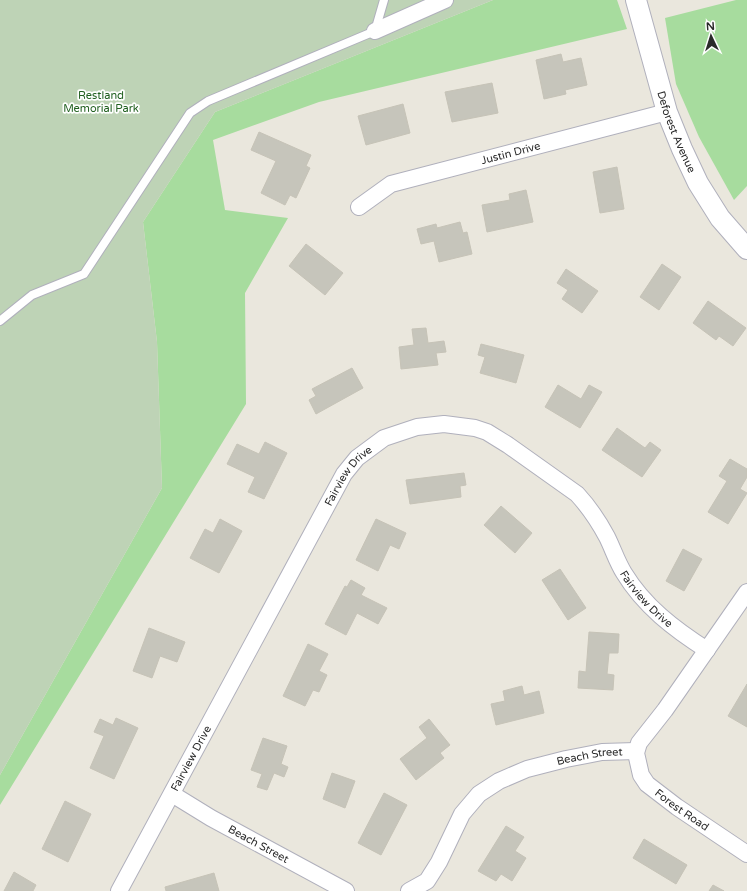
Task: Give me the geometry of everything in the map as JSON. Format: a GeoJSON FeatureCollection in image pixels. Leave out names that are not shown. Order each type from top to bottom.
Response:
{"type":"FeatureCollection","features":[{"type":"Feature","properties":{"kind":"street"},"geometry":{"type":"LineString","coordinates":[[375,31],[445,0]]}},
{"type":"Feature","properties":{"kind":"street","name":"Deforest Avenue"},"geometry":{"type":"LineString","coordinates":[[636,0],[667,112],[682,149],[698,183],[720,218],[747,249]]}},
{"type":"Feature","properties":{"kind":"street","name":"Justin Drive"},"geometry":{"type":"LineString","coordinates":[[359,207],[391,184],[667,112]]}},
{"type":"Feature","properties":{"kind":"street","name":"Fairview Drive"},"geometry":{"type":"LineString","coordinates":[[119,891],[344,474],[357,458],[374,443],[405,430],[444,424],[475,428],[508,445],[577,494],[585,502],[607,537],[623,572],[638,594],[680,633],[706,650]]}},
{"type":"Feature","properties":{"kind":"street","name":"Beach Street"},"geometry":{"type":"LineString","coordinates":[[409,891],[427,880],[439,862],[462,814],[479,794],[500,781],[527,769],[566,759],[602,752],[636,751],[639,743],[665,710],[747,592]]}},
{"type":"Feature","properties":{"kind":"street","name":"Forest Road"},"geometry":{"type":"LineString","coordinates":[[636,751],[641,775],[647,784],[677,807],[747,854]]}},
{"type":"Feature","properties":{"kind":"street","name":"Beach Street"},"geometry":{"type":"LineString","coordinates":[[172,794],[210,818],[346,891]]}},
{"type":"Feature","properties":{"kind":"lane"},"geometry":{"type":"LineString","coordinates":[[0,321],[32,295],[84,274],[190,113],[208,101],[375,31],[384,0]]}},
{"type":"Feature","properties":{"kind":"green space","name":"Restland Memorial Park"},"geometry":{"type":"Polygon","coordinates":[[[0,0],[493,0],[215,112],[143,222],[157,342],[162,488],[0,775],[0,0]]]}},
{"type":"Feature","properties":{"kind":"green space"},"geometry":{"type":"Polygon","coordinates":[[[493,0],[617,0],[627,29],[319,102],[213,140],[225,210],[288,218],[245,293],[246,404],[0,805],[0,775],[162,488],[157,342],[143,222],[215,112],[493,0]]]}},
{"type":"Feature","properties":{"kind":"green space"},"geometry":{"type":"Polygon","coordinates":[[[736,0],[747,0],[747,186],[734,200],[699,137],[676,84],[665,18],[736,0]]]}},
{"type":"Feature","properties":{"kind":"building"},"geometry":{"type":"Polygon","coordinates":[[[561,54],[563,62],[581,58],[587,85],[565,90],[566,94],[544,99],[536,60],[561,54]]]}},
{"type":"Feature","properties":{"kind":"building"},"geometry":{"type":"Polygon","coordinates":[[[492,83],[498,113],[452,122],[445,92],[492,83]]]}},
{"type":"Feature","properties":{"kind":"building"},"geometry":{"type":"Polygon","coordinates":[[[403,104],[410,133],[366,145],[358,116],[403,104]]]}},
{"type":"Feature","properties":{"kind":"building"},"geometry":{"type":"Polygon","coordinates":[[[259,132],[311,155],[306,166],[310,168],[296,198],[290,195],[285,205],[261,193],[276,161],[251,150],[259,132]]]}},
{"type":"Feature","properties":{"kind":"building"},"geometry":{"type":"Polygon","coordinates":[[[617,167],[624,209],[600,213],[593,172],[617,167]]]}},
{"type":"Feature","properties":{"kind":"building"},"geometry":{"type":"Polygon","coordinates":[[[526,190],[533,222],[487,232],[482,205],[510,200],[509,194],[526,190]]]}},
{"type":"Feature","properties":{"kind":"building"},"geometry":{"type":"Polygon","coordinates":[[[460,222],[463,233],[467,232],[472,254],[439,262],[434,241],[421,244],[417,229],[436,224],[437,228],[460,222]]]}},
{"type":"Feature","properties":{"kind":"building"},"geometry":{"type":"Polygon","coordinates":[[[306,244],[343,273],[325,295],[289,266],[306,244]]]}},
{"type":"Feature","properties":{"kind":"building"},"geometry":{"type":"Polygon","coordinates":[[[662,264],[681,277],[659,310],[640,297],[662,264]]]}},
{"type":"Feature","properties":{"kind":"building"},"geometry":{"type":"Polygon","coordinates":[[[566,269],[598,291],[582,313],[562,299],[568,290],[557,283],[566,269]]]}},
{"type":"Feature","properties":{"kind":"building"},"geometry":{"type":"Polygon","coordinates":[[[708,301],[746,328],[733,346],[719,336],[716,340],[693,323],[708,301]]]}},
{"type":"Feature","properties":{"kind":"building"},"geometry":{"type":"Polygon","coordinates":[[[426,328],[428,343],[444,341],[446,352],[436,353],[438,365],[401,369],[399,347],[414,345],[412,329],[426,328]]]}},
{"type":"Feature","properties":{"kind":"building"},"geometry":{"type":"Polygon","coordinates":[[[481,344],[524,355],[516,383],[480,373],[485,357],[478,355],[481,344]]]}},
{"type":"Feature","properties":{"kind":"building"},"geometry":{"type":"Polygon","coordinates":[[[352,368],[363,388],[316,414],[309,400],[316,396],[312,389],[352,368]]]}},
{"type":"Feature","properties":{"kind":"building"},"geometry":{"type":"Polygon","coordinates":[[[558,385],[581,399],[589,385],[602,392],[580,428],[545,407],[558,385]]]}},
{"type":"Feature","properties":{"kind":"building"},"geometry":{"type":"Polygon","coordinates":[[[617,428],[645,448],[650,442],[661,450],[642,477],[602,450],[617,428]]]}},
{"type":"Feature","properties":{"kind":"building"},"geometry":{"type":"Polygon","coordinates":[[[265,442],[287,453],[264,499],[248,492],[255,477],[227,464],[237,444],[259,454],[265,442]]]}},
{"type":"Feature","properties":{"kind":"building"},"geometry":{"type":"Polygon","coordinates":[[[730,459],[747,469],[747,477],[740,489],[747,493],[728,524],[708,512],[727,481],[719,476],[730,459]]]}},
{"type":"Feature","properties":{"kind":"building"},"geometry":{"type":"Polygon","coordinates":[[[464,473],[466,485],[460,486],[461,497],[410,504],[406,480],[464,473]]]}},
{"type":"Feature","properties":{"kind":"building"},"geometry":{"type":"Polygon","coordinates":[[[501,506],[532,533],[515,553],[484,525],[501,506]]]}},
{"type":"Feature","properties":{"kind":"building"},"geometry":{"type":"Polygon","coordinates":[[[220,519],[242,531],[219,573],[190,558],[205,529],[213,533],[220,519]]]}},
{"type":"Feature","properties":{"kind":"building"},"geometry":{"type":"Polygon","coordinates":[[[376,519],[406,533],[399,549],[390,545],[378,571],[356,560],[376,519]]]}},
{"type":"Feature","properties":{"kind":"building"},"geometry":{"type":"Polygon","coordinates":[[[683,549],[702,559],[684,591],[666,581],[683,549]]]}},
{"type":"Feature","properties":{"kind":"building"},"geometry":{"type":"Polygon","coordinates":[[[560,569],[586,608],[568,620],[542,580],[560,569]]]}},
{"type":"Feature","properties":{"kind":"building"},"geometry":{"type":"Polygon","coordinates":[[[351,580],[365,588],[361,595],[387,608],[378,624],[357,613],[346,635],[325,624],[345,586],[347,587],[351,580]]]}},
{"type":"Feature","properties":{"kind":"building"},"geometry":{"type":"Polygon","coordinates":[[[149,628],[185,642],[177,662],[160,656],[152,678],[133,671],[149,628]]]}},
{"type":"Feature","properties":{"kind":"building"},"geometry":{"type":"Polygon","coordinates":[[[589,632],[619,634],[618,653],[609,653],[607,674],[614,675],[613,690],[578,688],[579,671],[586,672],[589,632]]]}},
{"type":"Feature","properties":{"kind":"building"},"geometry":{"type":"Polygon","coordinates":[[[308,644],[328,654],[319,671],[327,675],[319,692],[313,690],[305,706],[283,696],[308,644]]]}},
{"type":"Feature","properties":{"kind":"building"},"geometry":{"type":"Polygon","coordinates":[[[747,684],[747,727],[728,716],[747,684]]]}},
{"type":"Feature","properties":{"kind":"building"},"geometry":{"type":"Polygon","coordinates":[[[522,686],[524,695],[539,691],[544,713],[496,725],[491,704],[505,701],[503,691],[522,686]]]}},
{"type":"Feature","properties":{"kind":"building"},"geometry":{"type":"Polygon","coordinates":[[[116,718],[138,728],[114,779],[90,768],[104,736],[94,732],[100,719],[113,725],[116,718]]]}},
{"type":"Feature","properties":{"kind":"building"},"geometry":{"type":"Polygon","coordinates":[[[429,719],[450,745],[440,753],[444,758],[416,780],[400,759],[427,738],[419,727],[429,719]]]}},
{"type":"Feature","properties":{"kind":"building"},"geometry":{"type":"Polygon","coordinates":[[[263,738],[287,746],[281,764],[288,767],[284,777],[274,773],[267,790],[257,787],[262,774],[251,770],[263,738]]]}},
{"type":"Feature","properties":{"kind":"building"},"geometry":{"type":"Polygon","coordinates":[[[332,773],[355,781],[345,808],[323,799],[332,773]]]}},
{"type":"Feature","properties":{"kind":"building"},"geometry":{"type":"Polygon","coordinates":[[[384,793],[407,805],[381,855],[358,843],[384,793]]]}},
{"type":"Feature","properties":{"kind":"building"},"geometry":{"type":"Polygon","coordinates":[[[65,801],[91,814],[68,862],[42,849],[65,801]]]}},
{"type":"Feature","properties":{"kind":"building"},"geometry":{"type":"Polygon","coordinates":[[[506,826],[524,837],[515,851],[526,858],[512,881],[501,874],[496,881],[478,871],[506,826]]]}},
{"type":"Feature","properties":{"kind":"building"},"geometry":{"type":"Polygon","coordinates":[[[644,839],[687,865],[676,884],[633,858],[644,839]]]}},
{"type":"Feature","properties":{"kind":"building"},"geometry":{"type":"Polygon","coordinates":[[[14,872],[36,885],[33,891],[4,891],[14,872]]]}},
{"type":"Feature","properties":{"kind":"building"},"geometry":{"type":"Polygon","coordinates":[[[214,873],[219,891],[166,891],[165,887],[214,873]]]}},
{"type":"Feature","properties":{"kind":"building"},"geometry":{"type":"Polygon","coordinates":[[[713,885],[724,891],[709,891],[713,885]]]}}]}
